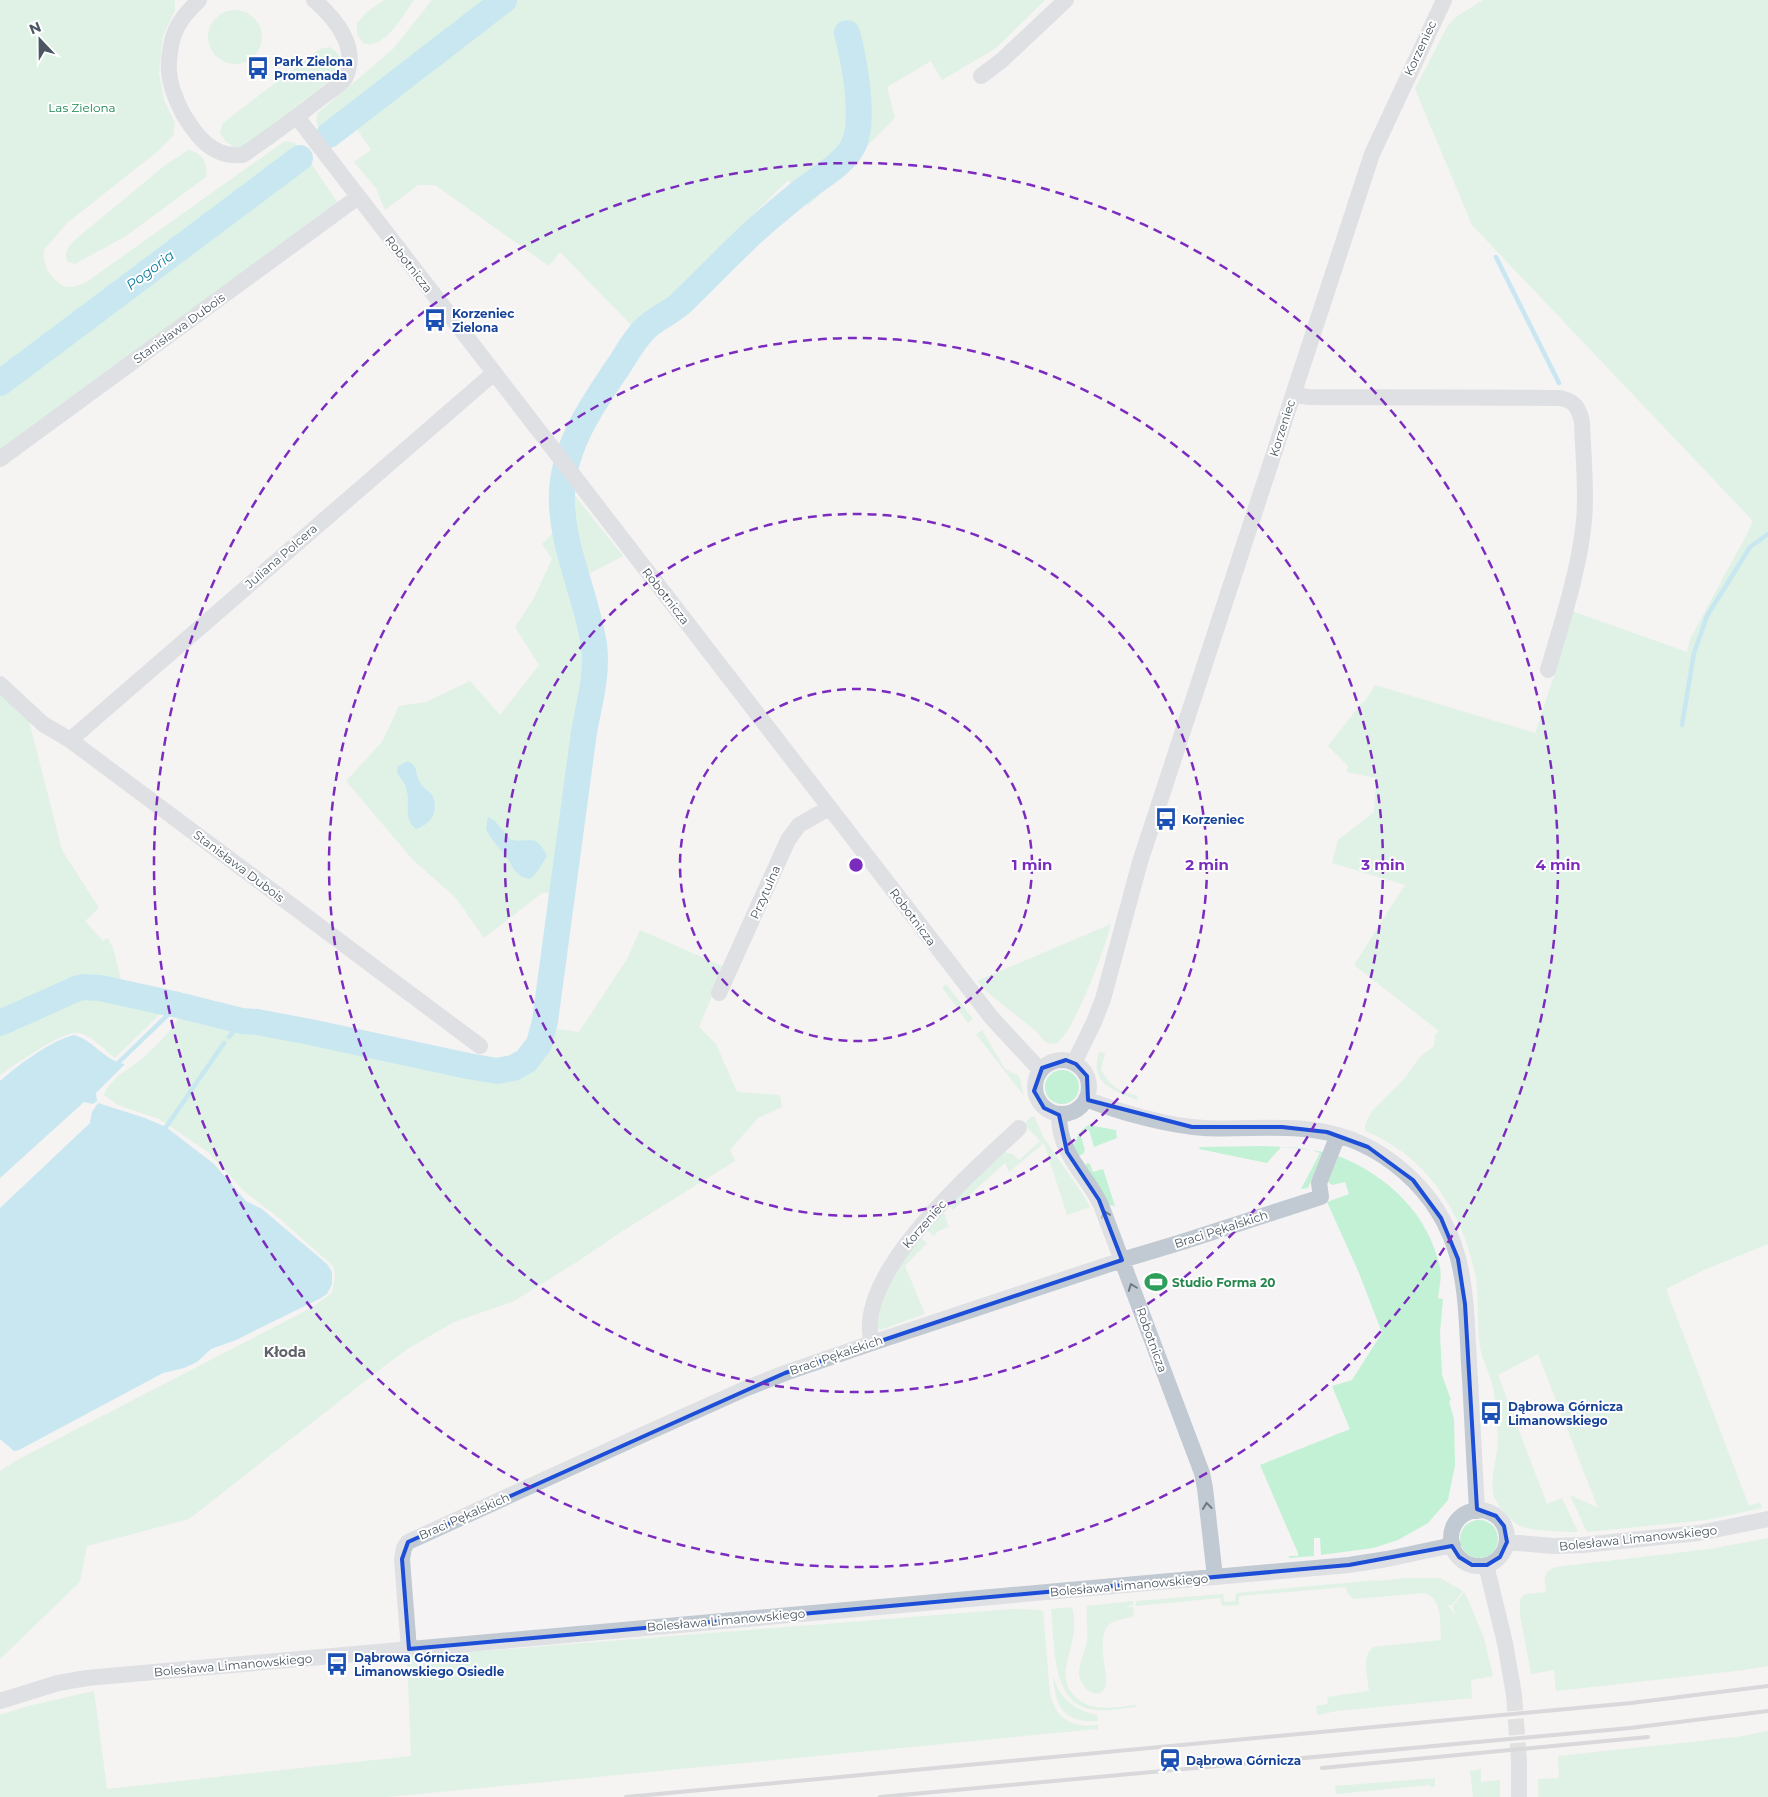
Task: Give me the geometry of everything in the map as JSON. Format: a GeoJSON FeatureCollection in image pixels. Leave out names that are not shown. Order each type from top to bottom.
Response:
{"type":"FeatureCollection","features":[{"type":"Feature","properties":{"kind":"street"},"geometry":{"type":"LineString","coordinates":[[199,0],[184,7],[172,40],[169,74],[178,104],[195,133],[203,142],[220,152],[233,156],[243,155],[297,117],[345,79],[349,68],[348,46],[344,36],[330,17],[314,0]]}},
{"type":"Feature","properties":{"kind":"street"},"geometry":{"type":"LineString","coordinates":[[981,76],[1001,61],[1066,0]]}},
{"type":"Feature","properties":{"kind":"street","name":"Korzeniec"},"geometry":{"type":"LineString","coordinates":[[1074,1063],[1094,1022],[1102,999],[1140,862],[1372,154],[1444,0]]}},
{"type":"Feature","properties":{"kind":"street","name":"Robotnicza"},"geometry":{"type":"LineString","coordinates":[[297,117],[994,1021],[1040,1070]]}},
{"type":"Feature","properties":{"kind":"street","name":"Stanisława Dubois"},"geometry":{"type":"LineString","coordinates":[[0,459],[358,197]]}},
{"type":"Feature","properties":{"kind":"street","name":"Juliana Polcera"},"geometry":{"type":"LineString","coordinates":[[70,740],[494,373]]}},
{"type":"Feature","properties":{"kind":"street"},"geometry":{"type":"LineString","coordinates":[[1294,394],[1308,397],[1560,398],[1569,400],[1576,405],[1582,422],[1584,523],[1567,601],[1548,670]]}},
{"type":"Feature","properties":{"kind":"street","name":"Stanisława Dubois"},"geometry":{"type":"LineString","coordinates":[[0,684],[43,724],[70,740],[480,1046]]}},
{"type":"Feature","properties":{"kind":"street","name":"Przytulna"},"geometry":{"type":"LineString","coordinates":[[719,994],[788,840],[799,825],[829,808]]}},
{"type":"Feature","properties":{"kind":"street"},"geometry":{"type":"LineString","coordinates":[[1055,1060],[1066,1060],[1074,1063],[1081,1067],[1087,1076],[1089,1087],[1086,1099],[1077,1110],[1067,1114],[1059,1115],[1048,1111],[1037,1100],[1034,1086],[1036,1076],[1040,1070],[1055,1060]]}},
{"type":"Feature","properties":{"kind":"street"},"geometry":{"type":"LineString","coordinates":[[1086,1099],[1152,1119],[1192,1127],[1224,1129],[1282,1127],[1316,1130],[1338,1135],[1372,1150],[1406,1173],[1432,1202],[1452,1241],[1459,1265],[1465,1304],[1477,1511]]}},
{"type":"Feature","properties":{"kind":"street","name":"Robotnicza"},"geometry":{"type":"LineString","coordinates":[[1059,1115],[1060,1133],[1067,1152],[1101,1205],[1203,1477],[1215,1577]]}},
{"type":"Feature","properties":{"kind":"street","name":"Korzeniec"},"geometry":{"type":"LineString","coordinates":[[872,1343],[869,1331],[870,1318],[882,1281],[894,1260],[950,1194],[1018,1128]]}},
{"type":"Feature","properties":{"kind":"street","name":"Braci Pękalskich"},"geometry":{"type":"LineString","coordinates":[[409,1649],[402,1559],[404,1548],[408,1542],[747,1388],[872,1343],[1122,1260],[1321,1197],[1319,1183],[1338,1135]]}},
{"type":"Feature","properties":{"kind":"street"},"geometry":{"type":"LineString","coordinates":[[1477,1511],[1488,1512],[1499,1519],[1506,1530],[1507,1542],[1500,1557],[1486,1565],[1472,1565],[1463,1561],[1456,1554],[1452,1534],[1457,1522],[1467,1514],[1477,1511]]}},
{"type":"Feature","properties":{"kind":"street","name":"Bolesława Limanowskiego"},"geometry":{"type":"LineString","coordinates":[[1507,1542],[1554,1546],[1583,1545],[1699,1533],[1768,1519]]}},
{"type":"Feature","properties":{"kind":"street","name":"Bolesława Limanowskiego"},"geometry":{"type":"LineString","coordinates":[[0,1701],[58,1683],[87,1678],[1349,1565],[1395,1558],[1453,1545]]}},
{"type":"Feature","properties":{"kind":"street"},"geometry":{"type":"LineString","coordinates":[[1486,1565],[1505,1643],[1514,1695]]}},
{"type":"Feature","properties":{"kind":"street"},"geometry":{"type":"LineString","coordinates":[[1519,1761],[1519,1797]]}},
{"type":"Feature","properties":{"kind":"highlighted area"},"geometry":{"type":"Polygon","coordinates":[[[1066,1060],[1076,1064],[1087,1076],[1088,1100],[1192,1127],[1282,1127],[1327,1132],[1368,1147],[1413,1180],[1441,1218],[1458,1259],[1465,1304],[1477,1509],[1496,1516],[1504,1526],[1507,1542],[1500,1557],[1487,1565],[1472,1565],[1459,1557],[1452,1546],[1349,1565],[409,1649],[402,1559],[408,1542],[785,1373],[1122,1260],[1099,1200],[1067,1152],[1059,1115],[1044,1108],[1034,1091],[1042,1068],[1066,1060]]]}},
{"type":"Feature","properties":{"kind":"green space","name":"Las Zielona"},"geometry":{"type":"Polygon","coordinates":[[[0,0],[175,0],[175,10],[163,36],[159,73],[164,100],[175,123],[173,136],[158,151],[67,223],[44,250],[47,270],[63,286],[73,287],[85,283],[285,141],[296,143],[298,148],[292,156],[206,222],[0,376],[0,0]]]}},
{"type":"Feature","properties":{"kind":"green space"},"geometry":{"type":"Polygon","coordinates":[[[384,0],[414,0],[399,22],[385,37],[371,44],[363,43],[357,34],[357,23],[367,12],[384,0]]]}},
{"type":"Feature","properties":{"kind":"green space"},"geometry":{"type":"Polygon","coordinates":[[[432,0],[1045,0],[996,48],[942,80],[931,61],[887,87],[895,118],[808,206],[788,180],[667,300],[657,305],[634,328],[560,252],[549,266],[435,185],[418,185],[385,210],[376,188],[354,162],[371,150],[347,114],[322,132],[318,127],[316,121],[318,113],[393,49],[432,0]]]}},
{"type":"Feature","properties":{"kind":"green space"},"geometry":{"type":"Polygon","coordinates":[[[1483,0],[1768,0],[1768,1244],[1704,1270],[1666,1289],[1749,1506],[1760,1502],[1762,1508],[1707,1520],[1587,1532],[1570,1495],[1598,1508],[1538,1354],[1498,1375],[1547,1504],[1562,1498],[1578,1532],[1530,1529],[1518,1525],[1504,1511],[1494,1496],[1493,1479],[1498,1436],[1494,1393],[1480,1347],[1476,1279],[1463,1233],[1440,1190],[1424,1172],[1407,1155],[1365,1131],[1365,1125],[1372,1111],[1405,1078],[1419,1058],[1434,1046],[1435,1035],[1439,1031],[1354,965],[1405,885],[1332,863],[1338,840],[1374,812],[1376,778],[1347,772],[1348,766],[1328,746],[1365,701],[1375,685],[1535,733],[1556,670],[1569,610],[1687,652],[1690,639],[1753,521],[1472,225],[1415,89],[1448,25],[1456,17],[1483,0]]]}},
{"type":"Feature","properties":{"kind":"green space"},"geometry":{"type":"Polygon","coordinates":[[[235,10],[254,18],[262,37],[254,56],[235,64],[216,56],[208,37],[216,18],[235,10]]]}},
{"type":"Feature","properties":{"kind":"green space"},"geometry":{"type":"Polygon","coordinates":[[[329,47],[340,58],[338,74],[243,147],[238,149],[225,141],[220,132],[223,123],[320,49],[329,47]]]}},
{"type":"Feature","properties":{"kind":"green space"},"geometry":{"type":"Polygon","coordinates":[[[189,150],[194,151],[204,160],[206,177],[126,236],[75,264],[68,262],[66,252],[77,238],[168,163],[189,150]]]}},
{"type":"Feature","properties":{"kind":"green space"},"geometry":{"type":"Polygon","coordinates":[[[308,159],[338,203],[0,450],[0,392],[308,159]]]}},
{"type":"Feature","properties":{"kind":"green space"},"geometry":{"type":"Polygon","coordinates":[[[557,473],[623,556],[575,581],[585,635],[587,665],[553,892],[542,893],[484,938],[456,898],[413,860],[346,781],[382,742],[399,706],[426,702],[470,681],[500,715],[539,665],[515,627],[534,598],[552,559],[542,544],[556,530],[557,473]]]}},
{"type":"Feature","properties":{"kind":"green space"},"geometry":{"type":"Polygon","coordinates":[[[0,692],[28,717],[62,850],[99,908],[85,921],[103,941],[108,938],[114,951],[122,984],[90,980],[76,982],[0,1017],[0,692]]]}},
{"type":"Feature","properties":{"kind":"green space"},"geometry":{"type":"Polygon","coordinates":[[[1111,924],[1103,951],[1080,1006],[1064,1035],[1057,1043],[1050,1044],[1043,1040],[1037,1032],[986,991],[977,981],[1111,924]]]}},
{"type":"Feature","properties":{"kind":"green space"},"geometry":{"type":"Polygon","coordinates":[[[640,930],[724,967],[699,1027],[716,1044],[737,1092],[780,1095],[782,1107],[758,1118],[730,1150],[735,1161],[514,1301],[454,1322],[409,1348],[189,1519],[87,1546],[80,1582],[0,1659],[0,1471],[19,1459],[311,1308],[332,1293],[335,1277],[334,1267],[279,1218],[245,1192],[208,1152],[159,1119],[118,1105],[104,1095],[112,1082],[156,1046],[182,1011],[404,1063],[481,1076],[503,1076],[524,1069],[535,1061],[546,1036],[555,1029],[579,1032],[627,959],[640,930]]]}},
{"type":"Feature","properties":{"kind":"green space"},"geometry":{"type":"Polygon","coordinates":[[[946,984],[973,1019],[968,1023],[942,987],[946,984]]]}},
{"type":"Feature","properties":{"kind":"green space"},"geometry":{"type":"Polygon","coordinates":[[[80,994],[112,994],[149,1003],[161,1013],[115,1058],[89,1037],[79,1033],[72,1034],[51,1042],[0,1075],[0,1028],[80,994]]]}},
{"type":"Feature","properties":{"kind":"green space"},"geometry":{"type":"Polygon","coordinates":[[[982,1030],[1005,1069],[1019,1076],[1024,1096],[976,1034],[982,1030]]]}},
{"type":"Feature","properties":{"kind":"green space"},"geometry":{"type":"Polygon","coordinates":[[[1099,1052],[1105,1053],[1101,1070],[1109,1082],[1120,1090],[1138,1096],[1137,1100],[1112,1089],[1100,1079],[1097,1072],[1099,1052]]]}},
{"type":"Feature","properties":{"kind":"green space"},"geometry":{"type":"Polygon","coordinates":[[[1062,1070],[1069,1071],[1074,1075],[1078,1080],[1078,1094],[1074,1099],[1069,1103],[1062,1104],[1055,1103],[1050,1099],[1046,1094],[1045,1087],[1046,1080],[1050,1075],[1055,1071],[1062,1070]]]}},
{"type":"Feature","properties":{"kind":"green space"},"geometry":{"type":"Polygon","coordinates":[[[1034,1116],[1044,1138],[1090,1207],[1067,1215],[1044,1143],[1009,1172],[1005,1163],[953,1210],[949,1205],[960,1190],[1005,1152],[1013,1154],[1019,1160],[1040,1141],[1024,1124],[1034,1116]]]}},
{"type":"Feature","properties":{"kind":"green space"},"geometry":{"type":"Polygon","coordinates":[[[1088,1125],[1116,1130],[1117,1138],[1094,1147],[1089,1130],[1080,1133],[1085,1150],[1083,1154],[1078,1156],[1070,1145],[1075,1143],[1079,1133],[1088,1125]]]}},
{"type":"Feature","properties":{"kind":"green space"},"geometry":{"type":"Polygon","coordinates":[[[1264,1146],[1300,1148],[1312,1150],[1281,1147],[1267,1163],[1199,1149],[1200,1147],[1264,1146]]]}},
{"type":"Feature","properties":{"kind":"green space"},"geometry":{"type":"Polygon","coordinates":[[[1312,1150],[1324,1152],[1308,1188],[1301,1189],[1320,1153],[1312,1150]]]}},
{"type":"Feature","properties":{"kind":"green space"},"geometry":{"type":"Polygon","coordinates":[[[1338,1156],[1373,1174],[1403,1199],[1416,1214],[1434,1248],[1441,1272],[1438,1298],[1443,1299],[1440,1333],[1442,1375],[1451,1400],[1449,1401],[1454,1419],[1455,1465],[1448,1500],[1428,1523],[1398,1540],[1373,1548],[1321,1555],[1320,1538],[1314,1538],[1314,1556],[1289,1558],[1289,1556],[1298,1556],[1298,1553],[1260,1465],[1350,1429],[1332,1386],[1352,1380],[1382,1333],[1359,1273],[1327,1202],[1349,1194],[1345,1182],[1332,1185],[1328,1182],[1338,1156]]]}},
{"type":"Feature","properties":{"kind":"green space"},"geometry":{"type":"Polygon","coordinates":[[[1087,1163],[1090,1164],[1093,1172],[1103,1169],[1115,1206],[1109,1205],[1085,1166],[1087,1163]]]}},
{"type":"Feature","properties":{"kind":"green space"},"geometry":{"type":"Polygon","coordinates":[[[942,1212],[946,1216],[949,1227],[938,1231],[934,1236],[927,1230],[942,1212]]]}},
{"type":"Feature","properties":{"kind":"green space"},"geometry":{"type":"Polygon","coordinates":[[[921,1238],[927,1243],[905,1266],[925,1314],[880,1330],[877,1327],[885,1283],[921,1238]]]}},
{"type":"Feature","properties":{"kind":"green space"},"geometry":{"type":"Polygon","coordinates":[[[1479,1520],[1492,1526],[1498,1539],[1492,1552],[1479,1558],[1466,1552],[1460,1539],[1466,1526],[1479,1520]]]}},
{"type":"Feature","properties":{"kind":"green space"},"geometry":{"type":"Polygon","coordinates":[[[1768,1538],[1768,1666],[1556,1691],[1554,1670],[1531,1674],[1520,1615],[1520,1599],[1525,1594],[1546,1592],[1545,1577],[1551,1569],[1710,1549],[1768,1538]]]}},
{"type":"Feature","properties":{"kind":"green space"},"geometry":{"type":"Polygon","coordinates":[[[1405,1578],[1440,1578],[1463,1591],[1452,1605],[1448,1605],[1455,1615],[1453,1606],[1464,1592],[1466,1595],[1484,1638],[1493,1676],[1471,1680],[1472,1698],[1337,1711],[1317,1715],[1316,1706],[1328,1704],[1327,1697],[1369,1691],[1366,1662],[1369,1651],[1373,1647],[1441,1640],[1438,1607],[1431,1596],[1425,1593],[1354,1599],[1348,1594],[1346,1587],[1239,1596],[1239,1605],[1222,1606],[1220,1598],[1136,1606],[1136,1601],[1223,1594],[1225,1602],[1235,1601],[1236,1593],[1405,1578]]]}},
{"type":"Feature","properties":{"kind":"green space"},"geometry":{"type":"Polygon","coordinates":[[[1133,1601],[1133,1605],[1126,1607],[1133,1607],[1134,1616],[1111,1623],[1106,1628],[1103,1652],[1106,1685],[1103,1691],[1094,1693],[1082,1683],[1079,1673],[1087,1642],[1087,1606],[1133,1601]]]}},
{"type":"Feature","properties":{"kind":"green space"},"geometry":{"type":"Polygon","coordinates":[[[1072,1607],[1074,1631],[1065,1674],[1070,1691],[1078,1700],[1093,1707],[1110,1708],[1136,1705],[1137,1707],[1098,1710],[1082,1707],[1071,1698],[1063,1686],[1055,1655],[1051,1609],[1072,1607]]]}},
{"type":"Feature","properties":{"kind":"green space"},"geometry":{"type":"Polygon","coordinates":[[[1013,1609],[1043,1611],[1050,1694],[1053,1703],[1061,1716],[1067,1720],[1081,1725],[1098,1725],[1098,1729],[387,1797],[0,1797],[0,1715],[32,1705],[94,1691],[107,1789],[411,1756],[407,1657],[1013,1609]]]}},
{"type":"Feature","properties":{"kind":"green space"},"geometry":{"type":"Polygon","coordinates":[[[1053,1676],[1059,1691],[1069,1702],[1082,1710],[1097,1715],[1098,1721],[1077,1719],[1069,1716],[1064,1711],[1056,1696],[1053,1676]]]}},
{"type":"Feature","properties":{"kind":"green space"},"geometry":{"type":"Polygon","coordinates":[[[1768,1731],[1768,1797],[1538,1797],[1538,1779],[1559,1778],[1558,1756],[1737,1737],[1768,1731]]]}},
{"type":"Feature","properties":{"kind":"green space"},"geometry":{"type":"Polygon","coordinates":[[[1481,1769],[1481,1782],[1500,1780],[1500,1797],[1473,1797],[1470,1771],[1481,1769]]]}},
{"type":"Feature","properties":{"kind":"green space"},"geometry":{"type":"Polygon","coordinates":[[[1435,1778],[1435,1786],[1431,1787],[1430,1785],[1336,1794],[1335,1786],[1435,1778]]]}},
{"type":"Feature","properties":{"kind":"water"},"geometry":{"type":"Polygon","coordinates":[[[408,761],[415,767],[420,783],[432,795],[435,806],[430,820],[416,829],[408,816],[406,788],[397,773],[398,766],[408,761]]]}},
{"type":"Feature","properties":{"kind":"water"},"geometry":{"type":"Polygon","coordinates":[[[488,817],[494,820],[511,840],[532,840],[540,844],[547,856],[530,879],[522,877],[514,870],[508,859],[491,838],[486,829],[488,817]]]}},
{"type":"Feature","properties":{"kind":"water"},"geometry":{"type":"Polygon","coordinates":[[[74,1035],[87,1041],[112,1059],[125,1064],[96,1093],[97,1101],[93,1104],[84,1102],[0,1178],[0,1081],[46,1048],[74,1035]]]}},
{"type":"Feature","properties":{"kind":"water"},"geometry":{"type":"Polygon","coordinates":[[[98,1103],[166,1127],[214,1164],[246,1201],[262,1209],[327,1264],[332,1272],[332,1284],[327,1294],[321,1298],[236,1340],[211,1349],[197,1362],[184,1368],[163,1373],[14,1451],[0,1439],[0,1208],[90,1123],[92,1112],[98,1103]]]}},
{"type":"Feature","properties":{"kind":"waterway","name":"Pogoria"},"geometry":{"type":"LineString","coordinates":[[329,135],[504,0]]}},
{"type":"Feature","properties":{"kind":"waterway"},"geometry":{"type":"LineString","coordinates":[[0,1023],[76,989],[83,987],[100,988],[242,1021],[310,1032],[497,1071],[513,1068],[526,1061],[539,1044],[545,1021],[584,732],[595,667],[591,627],[571,558],[562,505],[562,485],[571,448],[598,396],[644,330],[680,304],[757,228],[835,166],[853,146],[857,135],[859,107],[853,58],[847,33]]}},
{"type":"Feature","properties":{"kind":"waterway","name":"Pogoria"},"geometry":{"type":"LineString","coordinates":[[0,383],[300,158]]}},
{"type":"Feature","properties":{"kind":"waterway"},"geometry":{"type":"LineString","coordinates":[[1496,257],[1559,383]]}},
{"type":"Feature","properties":{"kind":"waterway"},"geometry":{"type":"LineString","coordinates":[[1682,725],[1694,653],[1707,616],[1750,547],[1768,534]]}},
{"type":"Feature","properties":{"kind":"waterway"},"geometry":{"type":"LineString","coordinates":[[118,1063],[178,1005]]}},
{"type":"Feature","properties":{"kind":"waterway"},"geometry":{"type":"LineString","coordinates":[[229,1037],[242,1021]]}},
{"type":"Feature","properties":{"kind":"waterway"},"geometry":{"type":"LineString","coordinates":[[166,1127],[224,1043]]}},
{"type":"Feature","properties":{"kind":"tunnel"},"geometry":{"type":"LineString","coordinates":[[1514,1695],[1519,1761]]}},
{"type":"Feature","properties":{"kind":"railway"},"geometry":{"type":"LineString","coordinates":[[626,1797],[1631,1703],[1768,1686]]}},
{"type":"Feature","properties":{"kind":"railway"},"geometry":{"type":"LineString","coordinates":[[880,1797],[1630,1728],[1768,1711]]}},
{"type":"Feature","properties":{"kind":"railway"},"geometry":{"type":"LineString","coordinates":[[1322,1768],[1648,1737]]}},
{"type":"Feature","properties":{"kind":"place","name":"Park Zielona Promenada"},"geometry":{"type":"Point","coordinates":[258,68]}},
{"type":"Feature","properties":{"kind":"place","name":"Korzeniec Zielona"},"geometry":{"type":"Point","coordinates":[435,320]}},
{"type":"Feature","properties":{"kind":"place","name":"Korzeniec"},"geometry":{"type":"Point","coordinates":[1166,819]}},
{"type":"Feature","properties":{"kind":"place","name":"Studio Forma 20"},"geometry":{"type":"Point","coordinates":[1156,1282]}},
{"type":"Feature","properties":{"kind":"place","name":"Dąbrowa Górnicza Limanowskiego"},"geometry":{"type":"Point","coordinates":[1491,1413]}},
{"type":"Feature","properties":{"kind":"place","name":"Dąbrowa Górnicza Limanowskiego Osiedle"},"geometry":{"type":"Point","coordinates":[337,1664]}},
{"type":"Feature","properties":{"kind":"place","name":"Dąbrowa Górnicza"},"geometry":{"type":"Point","coordinates":[1170,1760]}},
{"type":"Feature","properties":{"kind":"district","name":"Kłoda"},"geometry":{"type":"Point","coordinates":[285,1352]}}]}
